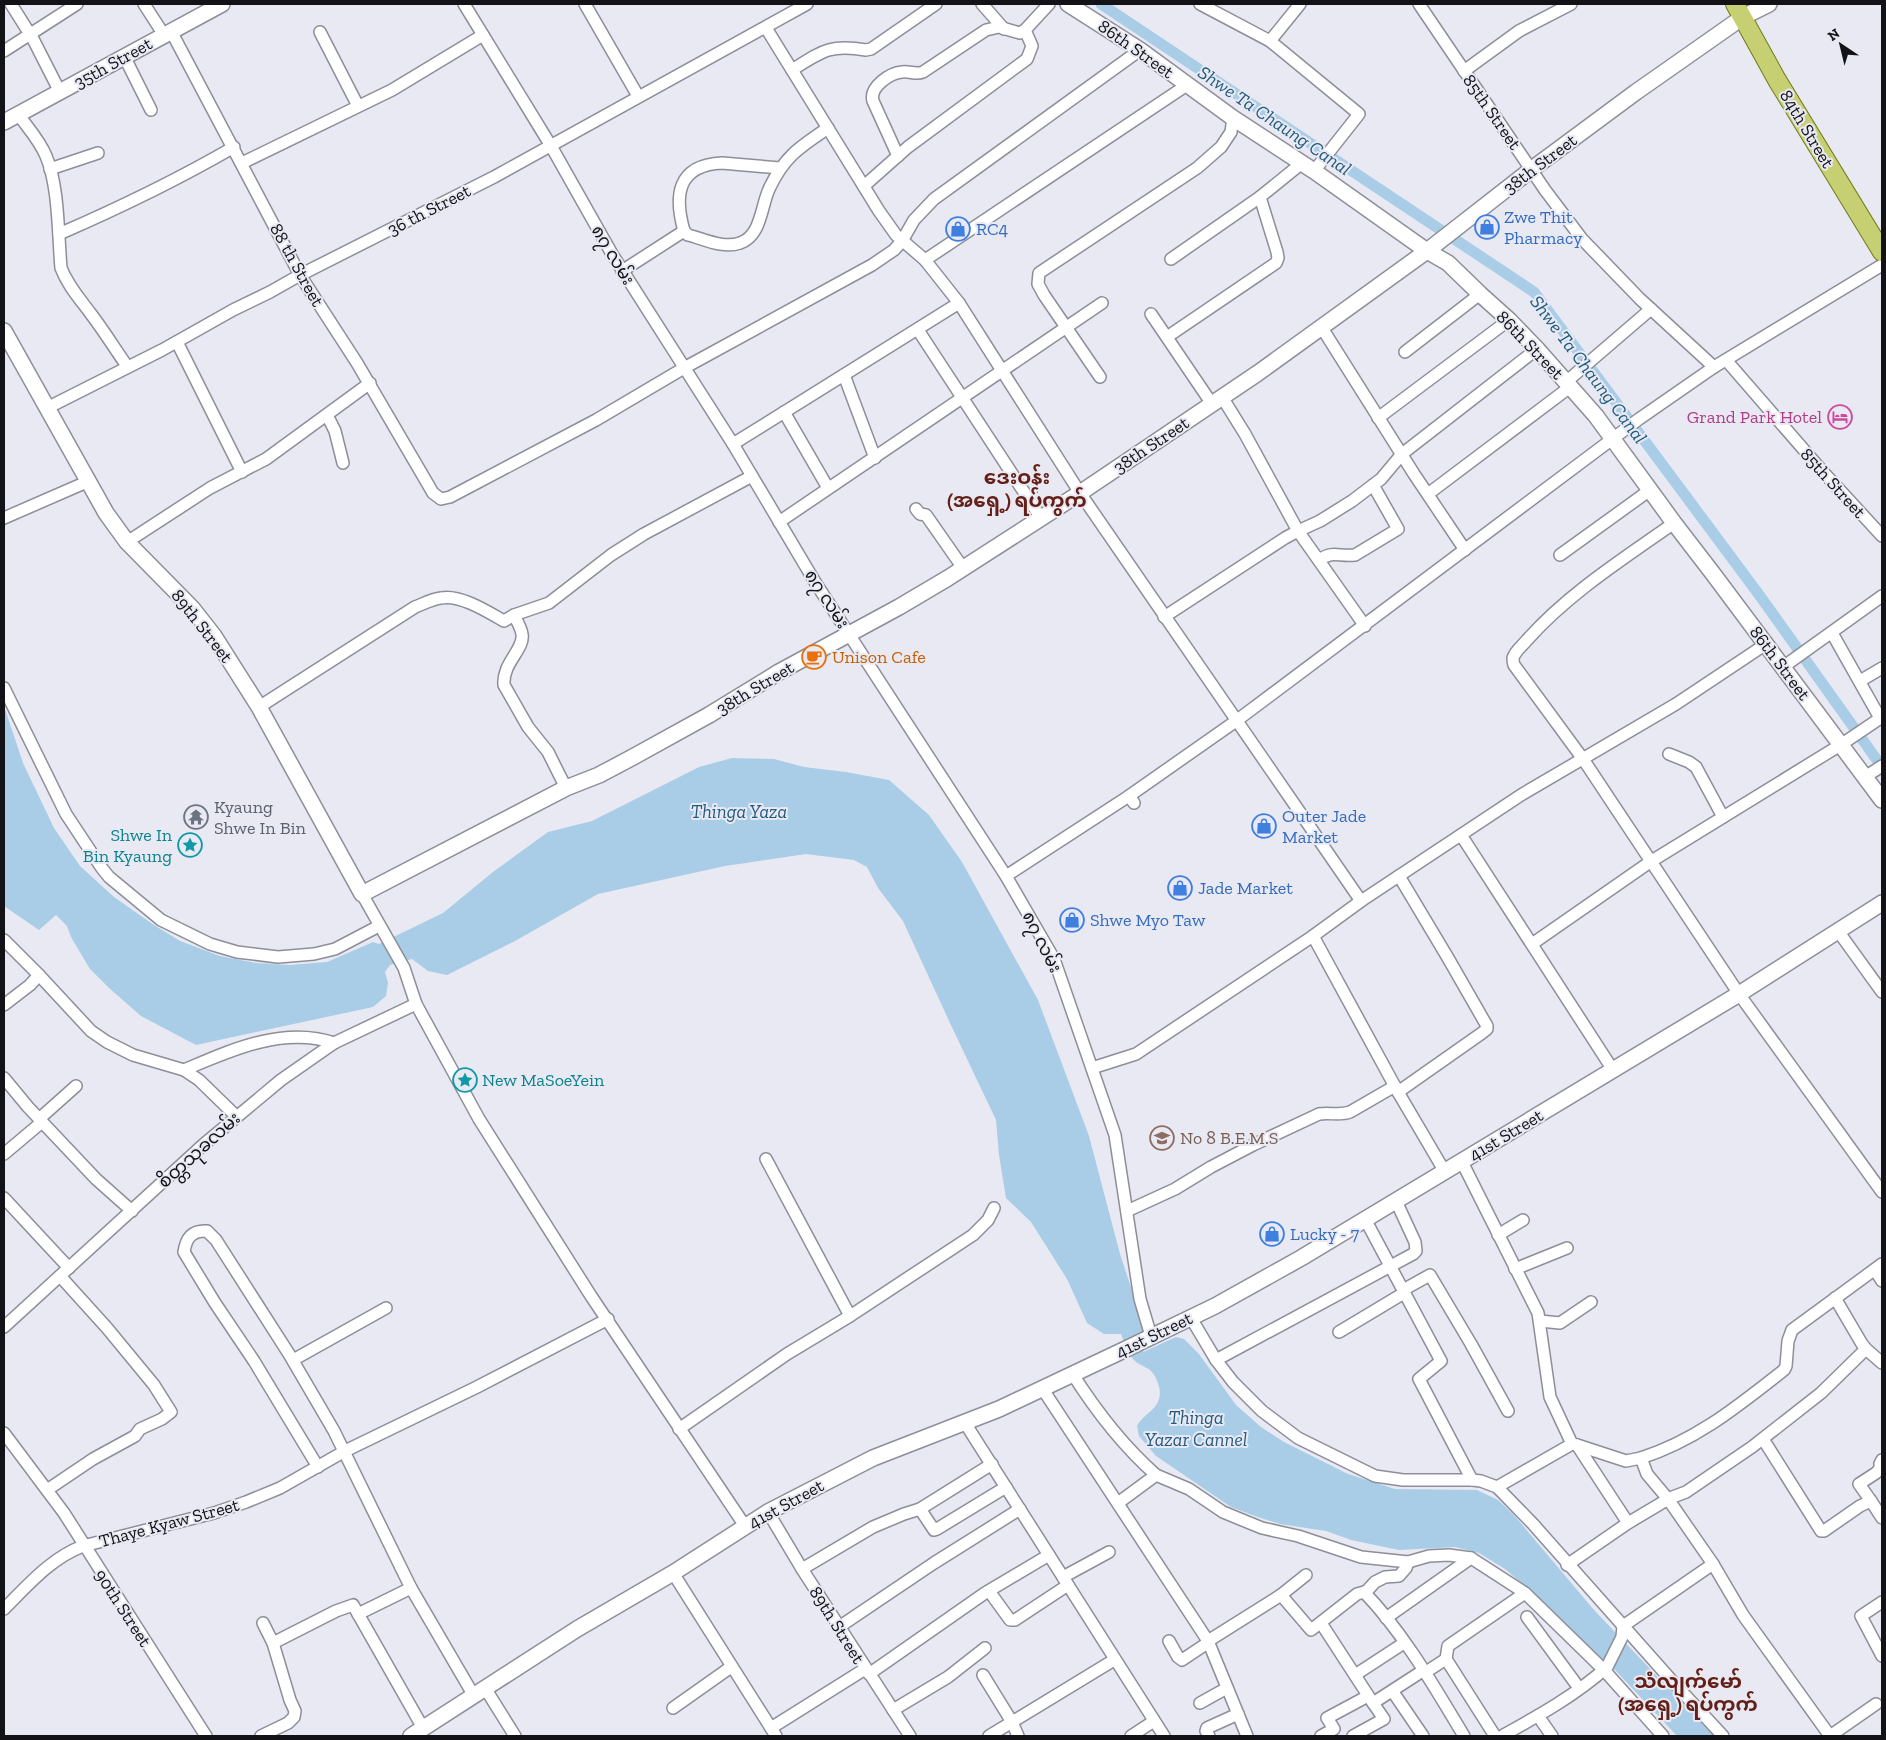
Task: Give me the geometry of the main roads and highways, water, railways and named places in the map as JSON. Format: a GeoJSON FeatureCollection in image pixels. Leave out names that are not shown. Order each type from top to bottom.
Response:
{"type":"FeatureCollection","features":[{"type":"Feature","properties":{"kind":"main road","name":"35th Street"},"geometry":{"type":"LineString","coordinates":[[4,122],[222,4]]}},
{"type":"Feature","properties":{"kind":"main road","name":"86th Street"},"geometry":{"type":"LineString","coordinates":[[1068,4],[1140,50],[1233,118],[1312,165],[1427,251],[1448,263],[1509,320],[1537,349],[1613,437],[1674,523],[1766,644],[1787,664],[1846,742],[1874,771],[1882,800]]}},
{"type":"Feature","properties":{"kind":"main road","name":"38th Street"},"geometry":{"type":"LineString","coordinates":[[362,894],[566,788],[599,775],[633,758],[710,715],[779,672],[899,607],[963,568],[1080,493],[1322,328],[1427,251],[1532,169],[1636,92],[1739,10],[1769,4]]}},
{"type":"Feature","properties":{"kind":"main road","name":"84th Street"},"geometry":{"type":"LineString","coordinates":[[1739,10],[1777,80],[1882,252]]}},
{"type":"Feature","properties":{"kind":"main road","name":"89th Street"},"geometry":{"type":"LineString","coordinates":[[4,330],[106,513],[127,542],[177,591],[204,622],[259,707],[362,894]]}},
{"type":"Feature","properties":{"kind":"main road","name":"41st Street"},"geometry":{"type":"LineString","coordinates":[[417,1732],[577,1629],[673,1573],[768,1512],[873,1458],[999,1409],[1126,1349],[1191,1318],[1301,1258],[1739,994],[1838,931],[1881,907]]}},
{"type":"Feature","properties":{"kind":"water"},"geometry":{"type":"Polygon","coordinates":[[[4,706],[23,763],[54,828],[80,866],[114,897],[180,941],[220,956],[256,963],[290,965],[327,962],[373,942],[379,944],[443,913],[493,872],[548,832],[592,821],[699,767],[732,758],[774,759],[804,767],[889,780],[929,815],[962,862],[1038,1000],[1089,1136],[1120,1254],[1144,1327],[1143,1352],[1176,1337],[1184,1339],[1199,1354],[1236,1405],[1261,1427],[1284,1442],[1348,1474],[1395,1489],[1477,1490],[1498,1500],[1514,1515],[1594,1610],[1714,1736],[1677,1736],[1616,1671],[1548,1606],[1505,1569],[1479,1553],[1455,1547],[1399,1550],[1351,1540],[1326,1531],[1280,1524],[1231,1507],[1156,1456],[1139,1436],[1137,1426],[1152,1410],[1159,1399],[1160,1392],[1157,1380],[1150,1370],[1133,1359],[1121,1334],[1104,1334],[1087,1323],[1067,1279],[1031,1222],[1006,1198],[996,1120],[903,921],[878,888],[867,867],[854,860],[806,854],[725,866],[598,894],[515,941],[447,975],[428,971],[412,959],[390,965],[385,972],[388,983],[386,996],[373,1007],[196,1045],[141,1016],[109,988],[90,969],[71,937],[67,926],[56,915],[39,930],[4,906],[4,706]]]}},
{"type":"Feature","properties":{"kind":"waterway","name":"Shwe Ta Chaung Canal"},"geometry":{"type":"LineString","coordinates":[[1101,4],[1534,292],[1760,596],[1882,767]]}},
{"type":"Feature","properties":{"kind":"place","name":"Zwe Thit Pharmacy"},"geometry":{"type":"Point","coordinates":[1487,227]}},
{"type":"Feature","properties":{"kind":"place","name":"RC4"},"geometry":{"type":"Point","coordinates":[958,229]}},
{"type":"Feature","properties":{"kind":"place","name":"Grand Park Hotel"},"geometry":{"type":"Point","coordinates":[1840,417]}},
{"type":"Feature","properties":{"kind":"place","name":"Unison Cafe"},"geometry":{"type":"Point","coordinates":[814,657]}},
{"type":"Feature","properties":{"kind":"place","name":"Kyaung Shwe In Bin"},"geometry":{"type":"Point","coordinates":[196,817]}},
{"type":"Feature","properties":{"kind":"place","name":"Outer Jade Market"},"geometry":{"type":"Point","coordinates":[1264,826]}},
{"type":"Feature","properties":{"kind":"place","name":"Shwe In Bin Kyaung"},"geometry":{"type":"Point","coordinates":[190,845]}},
{"type":"Feature","properties":{"kind":"place","name":"Jade Market"},"geometry":{"type":"Point","coordinates":[1180,888]}},
{"type":"Feature","properties":{"kind":"place","name":"Shwe Myo Taw"},"geometry":{"type":"Point","coordinates":[1072,920]}},
{"type":"Feature","properties":{"kind":"place","name":"New MaSoeYein"},"geometry":{"type":"Point","coordinates":[465,1080]}},
{"type":"Feature","properties":{"kind":"place","name":"No 8 B.E.M.S"},"geometry":{"type":"Point","coordinates":[1162,1138]}},
{"type":"Feature","properties":{"kind":"place","name":"Lucky - 7"},"geometry":{"type":"Point","coordinates":[1272,1234]}},
{"type":"Feature","properties":{"kind":"district","name":"ဒေးဝန်း (အရှေ့) ရပ်ကွက်"},"geometry":{"type":"Point","coordinates":[1017,488]}},
{"type":"Feature","properties":{"kind":"district","name":"သံလျက်မော် (အရှေ့) ရပ်ကွက်"},"geometry":{"type":"Point","coordinates":[1688,1692]}},
{"type":"Feature","properties":{"kind":"water label","name":"Thinga Yaza"},"geometry":{"type":"Point","coordinates":[739,811]}},
{"type":"Feature","properties":{"kind":"water label","name":"Thinga Yazar Cannel"},"geometry":{"type":"Point","coordinates":[1196,1428]}}]}
